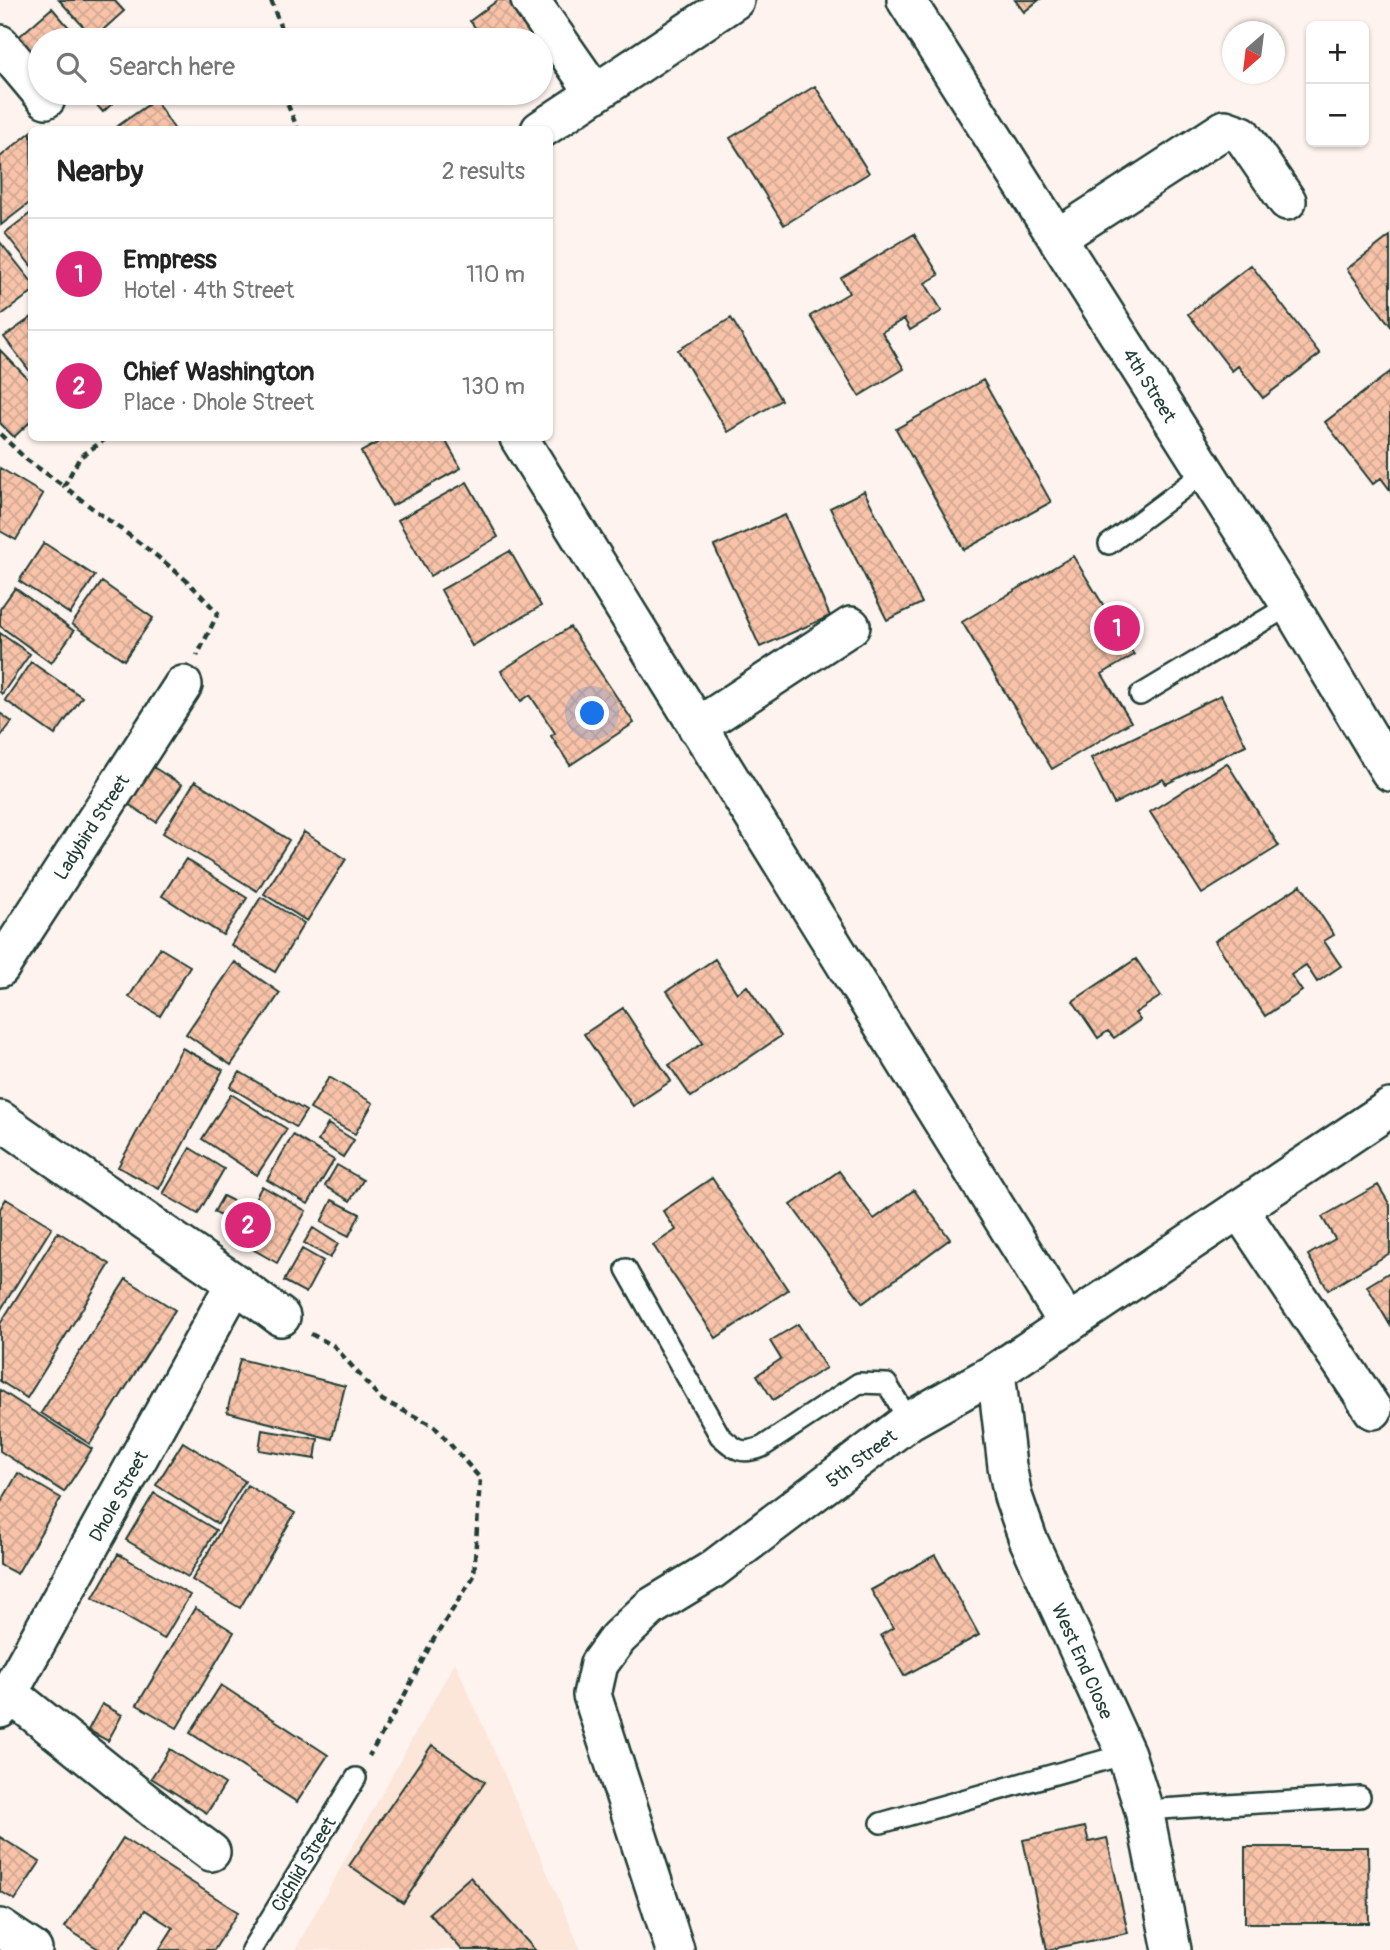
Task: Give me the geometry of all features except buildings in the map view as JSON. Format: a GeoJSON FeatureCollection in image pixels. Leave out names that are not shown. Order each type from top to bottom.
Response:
{"type":"FeatureCollection","features":[{"type":"Feature","properties":{"kind":"street"},"geometry":{"type":"LineString","coordinates":[[530,0],[550,28]]}},
{"type":"Feature","properties":{"kind":"street"},"geometry":{"type":"LineString","coordinates":[[546,126],[735,0]]}},
{"type":"Feature","properties":{"kind":"street","name":"4th Street"},"geometry":{"type":"LineString","coordinates":[[906,0],[1290,605],[1390,772]]}},
{"type":"Feature","properties":{"kind":"street"},"geometry":{"type":"LineString","coordinates":[[553,33],[595,93]]}},
{"type":"Feature","properties":{"kind":"street"},"geometry":{"type":"LineString","coordinates":[[0,44],[28,77]]}},
{"type":"Feature","properties":{"kind":"street"},"geometry":{"type":"LineString","coordinates":[[1057,238],[1225,129],[1242,135],[1286,201]]}},
{"type":"Feature","properties":{"kind":"street"},"geometry":{"type":"LineString","coordinates":[[521,441],[1068,1324]]}},
{"type":"Feature","properties":{"kind":"street"},"geometry":{"type":"LineString","coordinates":[[698,727],[850,626]]}},
{"type":"Feature","properties":{"kind":"street","name":"Ladybird Street"},"geometry":{"type":"LineString","coordinates":[[0,968],[183,685]]}},
{"type":"Feature","properties":{"kind":"street","name":"5th Street"},"geometry":{"type":"LineString","coordinates":[[675,1950],[592,1695],[599,1664],[618,1638],[651,1607],[712,1570],[909,1421],[996,1372],[1390,1108]]}},
{"type":"Feature","properties":{"kind":"street"},"geometry":{"type":"LineString","coordinates":[[0,1120],[281,1317]]}},
{"type":"Feature","properties":{"kind":"street"},"geometry":{"type":"LineString","coordinates":[[1239,1209],[1373,1410]]}},
{"type":"Feature","properties":{"kind":"street","name":"Dhole Street"},"geometry":{"type":"LineString","coordinates":[[4,1701],[235,1283]]}},
{"type":"Feature","properties":{"kind":"street","name":"West End Close"},"geometry":{"type":"LineString","coordinates":[[996,1372],[1013,1496],[1028,1539],[1126,1754],[1144,1810],[1172,1950]]}},
{"type":"Feature","properties":{"kind":"street"},"geometry":{"type":"LineString","coordinates":[[4,1701],[211,1852]]}},
{"type":"Feature","properties":{"kind":"street"},"geometry":{"type":"LineString","coordinates":[[0,1928],[33,1950]]}},
{"type":"Feature","properties":{"kind":"lane"},"geometry":{"type":"LineString","coordinates":[[1109,544],[1205,472]]}},
{"type":"Feature","properties":{"kind":"lane"},"geometry":{"type":"LineString","coordinates":[[1140,695],[1290,605]]}},
{"type":"Feature","properties":{"kind":"lane"},"geometry":{"type":"LineString","coordinates":[[626,1269],[720,1436],[735,1448],[747,1453],[762,1447],[859,1384],[887,1384],[909,1421]]}},
{"type":"Feature","properties":{"kind":"lane"},"geometry":{"type":"LineString","coordinates":[[881,1823],[1126,1754]]}},
{"type":"Feature","properties":{"kind":"lane","name":"Cichlid Street"},"geometry":{"type":"LineString","coordinates":[[251,1950],[356,1778]]}},
{"type":"Feature","properties":{"kind":"lane"},"geometry":{"type":"LineString","coordinates":[[1144,1810],[1360,1797]]}},
{"type":"Feature","properties":{"kind":"path"},"geometry":{"type":"LineString","coordinates":[[271,0],[281,28]]}},
{"type":"Feature","properties":{"kind":"path"},"geometry":{"type":"LineString","coordinates":[[288,105],[296,126]]}},
{"type":"Feature","properties":{"kind":"path"},"geometry":{"type":"LineString","coordinates":[[0,434],[27,460],[146,548],[188,583],[218,613],[183,685]]}},
{"type":"Feature","properties":{"kind":"path"},"geometry":{"type":"LineString","coordinates":[[64,486],[80,457],[103,441]]}},
{"type":"Feature","properties":{"kind":"path"},"geometry":{"type":"LineString","coordinates":[[281,1317],[334,1346],[382,1400],[434,1426],[480,1478],[474,1576],[432,1642],[356,1778]]}},
{"type":"Feature","properties":{"kind":"shaded area"},"geometry":{"type":"Polygon","coordinates":[[[455,1662],[581,1950],[295,1950],[455,1662]]]}},
{"type":"Feature","properties":{"kind":"place","name":"Empress"},"geometry":{"type":"Point","coordinates":[1117,628]}},
{"type":"Feature","properties":{"kind":"place","name":"Chief Washington"},"geometry":{"type":"Point","coordinates":[248,1225]}}]}
